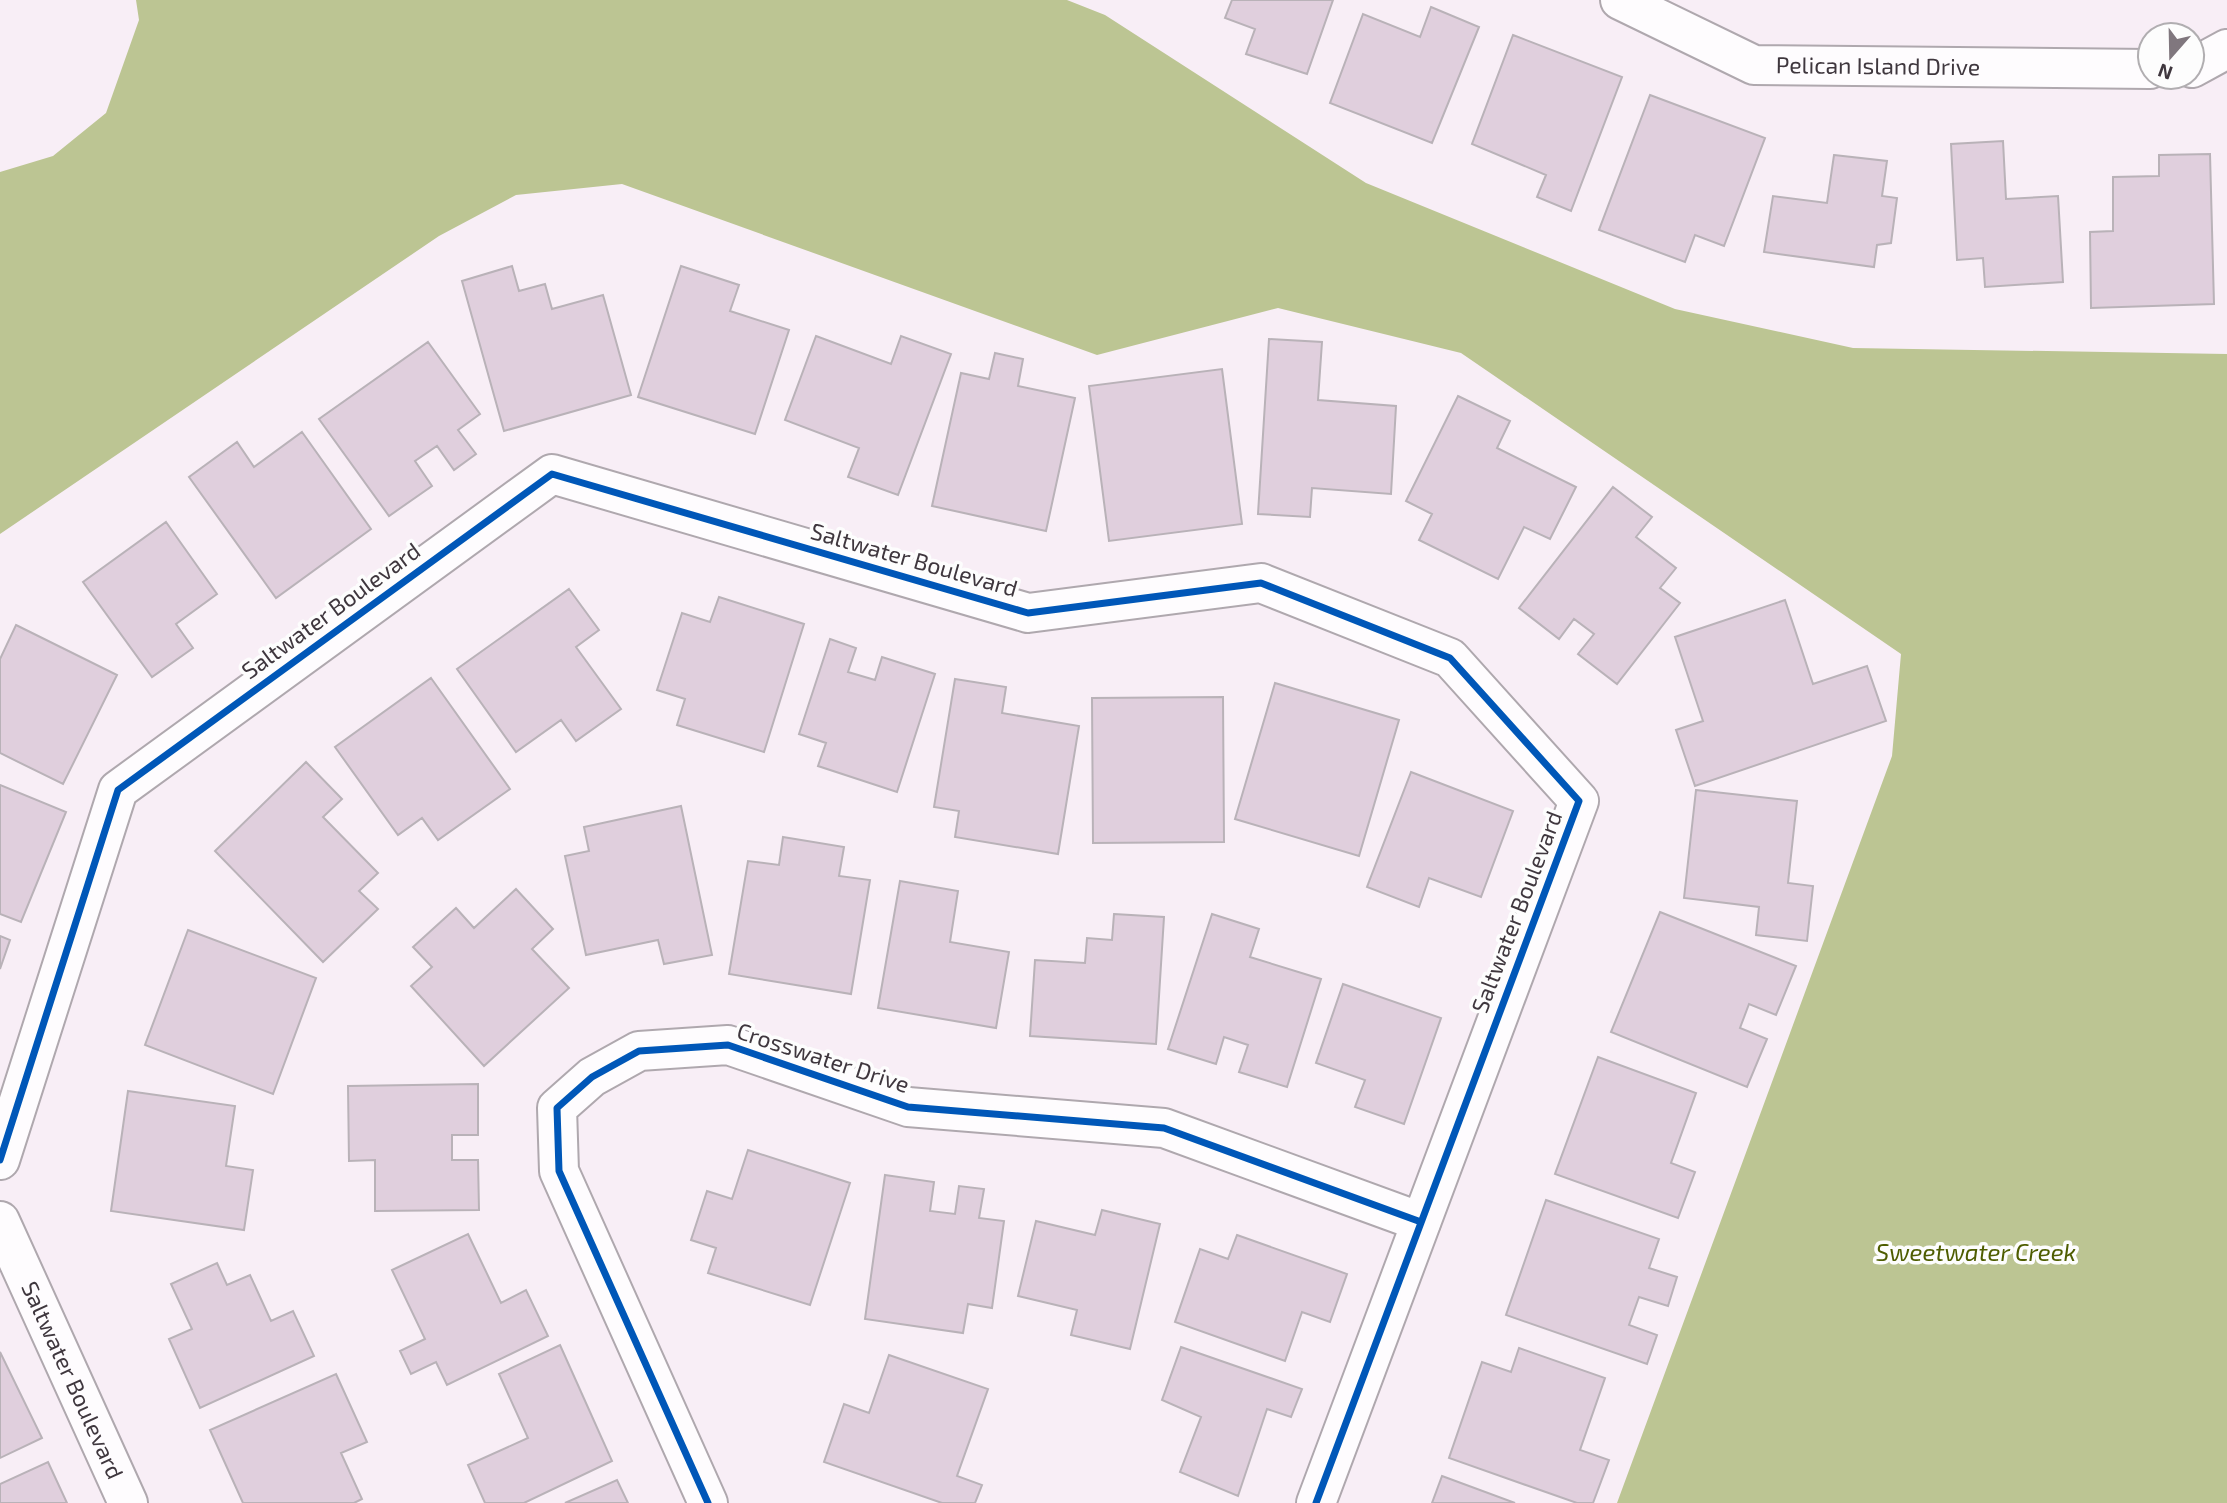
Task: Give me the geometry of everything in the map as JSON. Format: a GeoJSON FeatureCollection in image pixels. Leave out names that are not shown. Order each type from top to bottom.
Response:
{"type":"FeatureCollection","features":[{"type":"Feature","properties":{"kind":"street","name":"Pelican Island Drive"},"geometry":{"type":"LineString","coordinates":[[1620,0],[1754,65],[2136,69]]}},
{"type":"Feature","properties":{"kind":"street"},"geometry":{"type":"LineString","coordinates":[[2206,60],[2227,49]]}},
{"type":"Feature","properties":{"kind":"street","name":"Saltwater Boulevard"},"geometry":{"type":"LineString","coordinates":[[0,1160],[118,790],[552,474],[1028,613],[1261,583],[1450,658],[1579,801],[1316,1503]]}},
{"type":"Feature","properties":{"kind":"street","name":"Crosswater Drive"},"geometry":{"type":"LineString","coordinates":[[708,1503],[559,1171],[556,1108],[593,1077],[639,1051],[728,1045],[908,1107],[1164,1128],[1421,1222]]}},
{"type":"Feature","properties":{"kind":"street","name":"Saltwater Boulevard"},"geometry":{"type":"LineString","coordinates":[[0,1221],[128,1503]]}},
{"type":"Feature","properties":{"kind":"water","name":"Sweetwater Creek"},"geometry":{"type":"Polygon","coordinates":[[[136,0],[1067,0],[1105,15],[1366,183],[1675,309],[1853,348],[2227,354],[2227,1503],[1617,1503],[1892,756],[1901,654],[1461,353],[1278,308],[1097,355],[622,184],[516,195],[439,236],[0,534],[0,172],[53,156],[106,113],[139,20],[136,0]]]}},
{"type":"Feature","properties":{"kind":"building"},"geometry":{"type":"Polygon","coordinates":[[[1232,0],[1333,0],[1307,74],[1246,54],[1255,29],[1225,18],[1232,0]]]}},
{"type":"Feature","properties":{"kind":"building"},"geometry":{"type":"Polygon","coordinates":[[[1431,7],[1479,27],[1432,143],[1330,103],[1363,14],[1420,37],[1431,7]]]}},
{"type":"Feature","properties":{"kind":"building"},"geometry":{"type":"Polygon","coordinates":[[[1513,35],[1622,77],[1571,211],[1537,197],[1546,175],[1472,144],[1513,35]]]}},
{"type":"Feature","properties":{"kind":"building"},"geometry":{"type":"Polygon","coordinates":[[[1650,95],[1765,138],[1724,246],[1695,235],[1685,262],[1599,230],[1650,95]]]}},
{"type":"Feature","properties":{"kind":"building"},"geometry":{"type":"Polygon","coordinates":[[[2003,141],[2006,199],[2058,196],[2063,282],[1985,287],[1983,258],[1957,260],[1951,144],[2003,141]]]}},
{"type":"Feature","properties":{"kind":"building"},"geometry":{"type":"Polygon","coordinates":[[[2210,154],[2214,304],[2091,308],[2090,232],[2113,231],[2113,177],[2159,176],[2159,155],[2210,154]]]}},
{"type":"Feature","properties":{"kind":"building"},"geometry":{"type":"Polygon","coordinates":[[[1834,155],[1887,161],[1882,196],[1897,198],[1891,243],[1877,245],[1874,267],[1764,252],[1773,196],[1827,203],[1834,155]]]}},
{"type":"Feature","properties":{"kind":"building"},"geometry":{"type":"Polygon","coordinates":[[[512,266],[519,291],[545,284],[552,309],[603,295],[631,395],[504,431],[462,281],[512,266]]]}},
{"type":"Feature","properties":{"kind":"building"},"geometry":{"type":"Polygon","coordinates":[[[681,266],[739,285],[730,311],[789,330],[755,434],[638,397],[681,266]]]}},
{"type":"Feature","properties":{"kind":"building"},"geometry":{"type":"Polygon","coordinates":[[[816,336],[891,364],[901,336],[951,354],[898,495],[848,477],[859,448],[785,420],[816,336]]]}},
{"type":"Feature","properties":{"kind":"building"},"geometry":{"type":"Polygon","coordinates":[[[1269,339],[1322,342],[1318,400],[1396,406],[1391,494],[1312,488],[1310,517],[1258,514],[1269,339]]]}},
{"type":"Feature","properties":{"kind":"building"},"geometry":{"type":"Polygon","coordinates":[[[428,342],[480,414],[458,430],[476,454],[454,470],[437,446],[415,461],[432,486],[389,516],[319,419],[428,342]]]}},
{"type":"Feature","properties":{"kind":"building"},"geometry":{"type":"Polygon","coordinates":[[[995,353],[1023,359],[1018,386],[1075,398],[1046,531],[932,506],[961,373],[989,379],[995,353]]]}},
{"type":"Feature","properties":{"kind":"building"},"geometry":{"type":"Polygon","coordinates":[[[1222,369],[1242,524],[1109,541],[1089,386],[1222,369]]]}},
{"type":"Feature","properties":{"kind":"building"},"geometry":{"type":"Polygon","coordinates":[[[1458,396],[1510,421],[1497,448],[1576,487],[1550,539],[1524,527],[1498,579],[1419,540],[1432,514],[1406,501],[1458,396]]]}},
{"type":"Feature","properties":{"kind":"building"},"geometry":{"type":"Polygon","coordinates":[[[302,432],[371,529],[276,598],[189,477],[237,442],[254,467],[302,432]]]}},
{"type":"Feature","properties":{"kind":"building"},"geometry":{"type":"Polygon","coordinates":[[[1613,487],[1652,517],[1636,537],[1676,568],[1660,588],[1680,603],[1617,684],[1578,654],[1594,634],[1574,619],[1559,639],[1519,608],[1613,487]]]}},
{"type":"Feature","properties":{"kind":"building"},"geometry":{"type":"Polygon","coordinates":[[[166,522],[217,594],[176,624],[193,648],[152,677],[83,582],[166,522]]]}},
{"type":"Feature","properties":{"kind":"building"},"geometry":{"type":"Polygon","coordinates":[[[569,589],[599,630],[576,647],[621,709],[576,741],[561,720],[516,752],[457,669],[569,589]]]}},
{"type":"Feature","properties":{"kind":"building"},"geometry":{"type":"Polygon","coordinates":[[[719,597],[804,624],[764,752],[677,725],[685,699],[657,690],[682,613],[710,622],[719,597]]]}},
{"type":"Feature","properties":{"kind":"building"},"geometry":{"type":"Polygon","coordinates":[[[1785,600],[1813,684],[1867,666],[1886,721],[1695,786],[1676,730],[1703,721],[1675,637],[1785,600]]]}},
{"type":"Feature","properties":{"kind":"building"},"geometry":{"type":"Polygon","coordinates":[[[16,625],[117,675],[63,784],[0,753],[0,659],[16,625]]]}},
{"type":"Feature","properties":{"kind":"building"},"geometry":{"type":"Polygon","coordinates":[[[830,639],[856,648],[848,672],[875,680],[882,657],[935,674],[897,792],[818,766],[826,743],[799,734],[830,639]]]}},
{"type":"Feature","properties":{"kind":"building"},"geometry":{"type":"Polygon","coordinates":[[[431,678],[510,789],[438,840],[422,818],[398,835],[335,747],[431,678]]]}},
{"type":"Feature","properties":{"kind":"building"},"geometry":{"type":"Polygon","coordinates":[[[955,679],[1006,687],[1002,713],[1079,726],[1058,854],[955,837],[959,811],[934,807],[955,679]]]}},
{"type":"Feature","properties":{"kind":"building"},"geometry":{"type":"Polygon","coordinates":[[[1275,683],[1399,720],[1359,856],[1235,819],[1275,683]]]}},
{"type":"Feature","properties":{"kind":"building"},"geometry":{"type":"Polygon","coordinates":[[[1223,697],[1224,842],[1093,843],[1092,698],[1223,697]]]}},
{"type":"Feature","properties":{"kind":"building"},"geometry":{"type":"Polygon","coordinates":[[[306,762],[342,799],[323,817],[378,873],[359,891],[378,909],[323,962],[215,851],[306,762]]]}},
{"type":"Feature","properties":{"kind":"building"},"geometry":{"type":"Polygon","coordinates":[[[1411,772],[1513,811],[1481,897],[1429,878],[1419,907],[1367,887],[1411,772]]]}},
{"type":"Feature","properties":{"kind":"building"},"geometry":{"type":"Polygon","coordinates":[[[0,785],[66,812],[21,922],[0,914],[0,785]]]}},
{"type":"Feature","properties":{"kind":"building"},"geometry":{"type":"Polygon","coordinates":[[[1696,790],[1797,801],[1788,883],[1813,886],[1807,941],[1756,935],[1759,907],[1684,898],[1696,790]]]}},
{"type":"Feature","properties":{"kind":"building"},"geometry":{"type":"Polygon","coordinates":[[[681,806],[712,955],[664,964],[658,940],[586,955],[565,856],[589,851],[584,827],[681,806]]]}},
{"type":"Feature","properties":{"kind":"building"},"geometry":{"type":"Polygon","coordinates":[[[783,837],[844,847],[839,876],[870,880],[851,994],[729,974],[748,861],[779,865],[783,837]]]}},
{"type":"Feature","properties":{"kind":"building"},"geometry":{"type":"Polygon","coordinates":[[[900,881],[958,891],[950,942],[1009,952],[996,1028],[878,1008],[900,881]]]}},
{"type":"Feature","properties":{"kind":"building"},"geometry":{"type":"Polygon","coordinates":[[[516,889],[553,929],[532,949],[569,988],[484,1066],[411,986],[432,967],[413,947],[456,908],[474,928],[516,889]]]}},
{"type":"Feature","properties":{"kind":"building"},"geometry":{"type":"Polygon","coordinates":[[[1660,912],[1796,966],[1776,1015],[1749,1004],[1740,1028],[1767,1039],[1747,1087],[1611,1032],[1660,912]]]}},
{"type":"Feature","properties":{"kind":"building"},"geometry":{"type":"Polygon","coordinates":[[[1114,914],[1164,917],[1156,1044],[1030,1036],[1035,960],[1085,963],[1087,938],[1112,940],[1114,914]]]}},
{"type":"Feature","properties":{"kind":"building"},"geometry":{"type":"Polygon","coordinates":[[[1212,914],[1259,929],[1250,957],[1321,979],[1287,1087],[1239,1072],[1248,1045],[1224,1037],[1216,1064],[1168,1049],[1212,914]]]}},
{"type":"Feature","properties":{"kind":"building"},"geometry":{"type":"Polygon","coordinates":[[[188,930],[316,978],[273,1094],[145,1045],[188,930]]]}},
{"type":"Feature","properties":{"kind":"building"},"geometry":{"type":"Polygon","coordinates":[[[0,936],[10,940],[0,969],[0,936]]]}},
{"type":"Feature","properties":{"kind":"building"},"geometry":{"type":"Polygon","coordinates":[[[1343,984],[1441,1018],[1404,1124],[1355,1107],[1365,1080],[1316,1063],[1343,984]]]}},
{"type":"Feature","properties":{"kind":"building"},"geometry":{"type":"Polygon","coordinates":[[[1598,1057],[1696,1093],[1671,1163],[1695,1172],[1678,1218],[1555,1174],[1598,1057]]]}},
{"type":"Feature","properties":{"kind":"building"},"geometry":{"type":"Polygon","coordinates":[[[478,1084],[478,1135],[452,1135],[452,1160],[478,1160],[479,1210],[375,1211],[375,1160],[349,1161],[348,1086],[478,1084]]]}},
{"type":"Feature","properties":{"kind":"building"},"geometry":{"type":"Polygon","coordinates":[[[128,1091],[235,1106],[226,1166],[253,1170],[244,1230],[111,1211],[128,1091]]]}},
{"type":"Feature","properties":{"kind":"building"},"geometry":{"type":"Polygon","coordinates":[[[748,1150],[850,1183],[810,1305],[708,1273],[716,1248],[691,1240],[707,1191],[732,1199],[748,1150]]]}},
{"type":"Feature","properties":{"kind":"building"},"geometry":{"type":"Polygon","coordinates":[[[885,1175],[934,1182],[930,1211],[955,1214],[959,1186],[984,1189],[979,1218],[1004,1221],[992,1308],[968,1304],[963,1333],[865,1319],[885,1175]]]}},
{"type":"Feature","properties":{"kind":"building"},"geometry":{"type":"Polygon","coordinates":[[[1546,1200],[1659,1239],[1649,1268],[1677,1277],[1668,1306],[1639,1297],[1629,1325],[1657,1335],[1647,1364],[1506,1315],[1546,1200]]]}},
{"type":"Feature","properties":{"kind":"building"},"geometry":{"type":"Polygon","coordinates":[[[1102,1210],[1160,1224],[1130,1349],[1071,1335],[1077,1310],[1018,1296],[1036,1221],[1095,1235],[1102,1210]]]}},
{"type":"Feature","properties":{"kind":"building"},"geometry":{"type":"Polygon","coordinates":[[[468,1234],[501,1303],[526,1290],[548,1336],[447,1385],[436,1362],[411,1374],[400,1351],[425,1339],[392,1270],[468,1234]]]}},
{"type":"Feature","properties":{"kind":"building"},"geometry":{"type":"Polygon","coordinates":[[[1237,1235],[1347,1274],[1330,1322],[1302,1312],[1285,1361],[1175,1322],[1200,1249],[1228,1259],[1237,1235]]]}},
{"type":"Feature","properties":{"kind":"building"},"geometry":{"type":"Polygon","coordinates":[[[217,1263],[227,1285],[250,1275],[271,1321],[293,1311],[314,1356],[200,1408],[169,1339],[192,1329],[171,1284],[217,1263]]]}},
{"type":"Feature","properties":{"kind":"building"},"geometry":{"type":"Polygon","coordinates":[[[560,1345],[612,1461],[524,1503],[485,1503],[468,1465],[528,1438],[499,1374],[560,1345]]]}},
{"type":"Feature","properties":{"kind":"building"},"geometry":{"type":"Polygon","coordinates":[[[1181,1347],[1302,1389],[1291,1417],[1267,1409],[1238,1496],[1180,1472],[1201,1417],[1162,1400],[1181,1347]]]}},
{"type":"Feature","properties":{"kind":"building"},"geometry":{"type":"Polygon","coordinates":[[[1519,1348],[1605,1378],[1580,1450],[1609,1460],[1593,1503],[1577,1503],[1449,1458],[1482,1362],[1511,1372],[1519,1348]]]}},
{"type":"Feature","properties":{"kind":"building"},"geometry":{"type":"Polygon","coordinates":[[[0,1352],[42,1438],[0,1458],[0,1352]]]}},
{"type":"Feature","properties":{"kind":"building"},"geometry":{"type":"Polygon","coordinates":[[[889,1355],[988,1389],[957,1476],[982,1485],[975,1503],[942,1503],[824,1462],[844,1404],[869,1413],[889,1355]]]}},
{"type":"Feature","properties":{"kind":"building"},"geometry":{"type":"Polygon","coordinates":[[[336,1374],[367,1442],[341,1453],[362,1499],[354,1503],[243,1503],[210,1430],[336,1374]]]}},
{"type":"Feature","properties":{"kind":"building"},"geometry":{"type":"Polygon","coordinates":[[[48,1462],[67,1503],[0,1503],[0,1484],[48,1462]]]}},
{"type":"Feature","properties":{"kind":"building"},"geometry":{"type":"Polygon","coordinates":[[[1442,1476],[1515,1503],[1432,1503],[1442,1476]]]}},
{"type":"Feature","properties":{"kind":"building"},"geometry":{"type":"Polygon","coordinates":[[[617,1480],[628,1503],[565,1503],[617,1480]]]}},
{"type":"Feature","properties":{"kind":"cycle path"},"geometry":{"type":"LineString","coordinates":[[0,1160],[118,790],[552,474],[1028,613],[1261,583],[1450,658],[1579,801],[1316,1503]]}},
{"type":"Feature","properties":{"kind":"cycle path"},"geometry":{"type":"LineString","coordinates":[[708,1503],[559,1171],[557,1108],[592,1077],[639,1051],[728,1045],[908,1107],[1164,1128],[1421,1222]]}}]}
